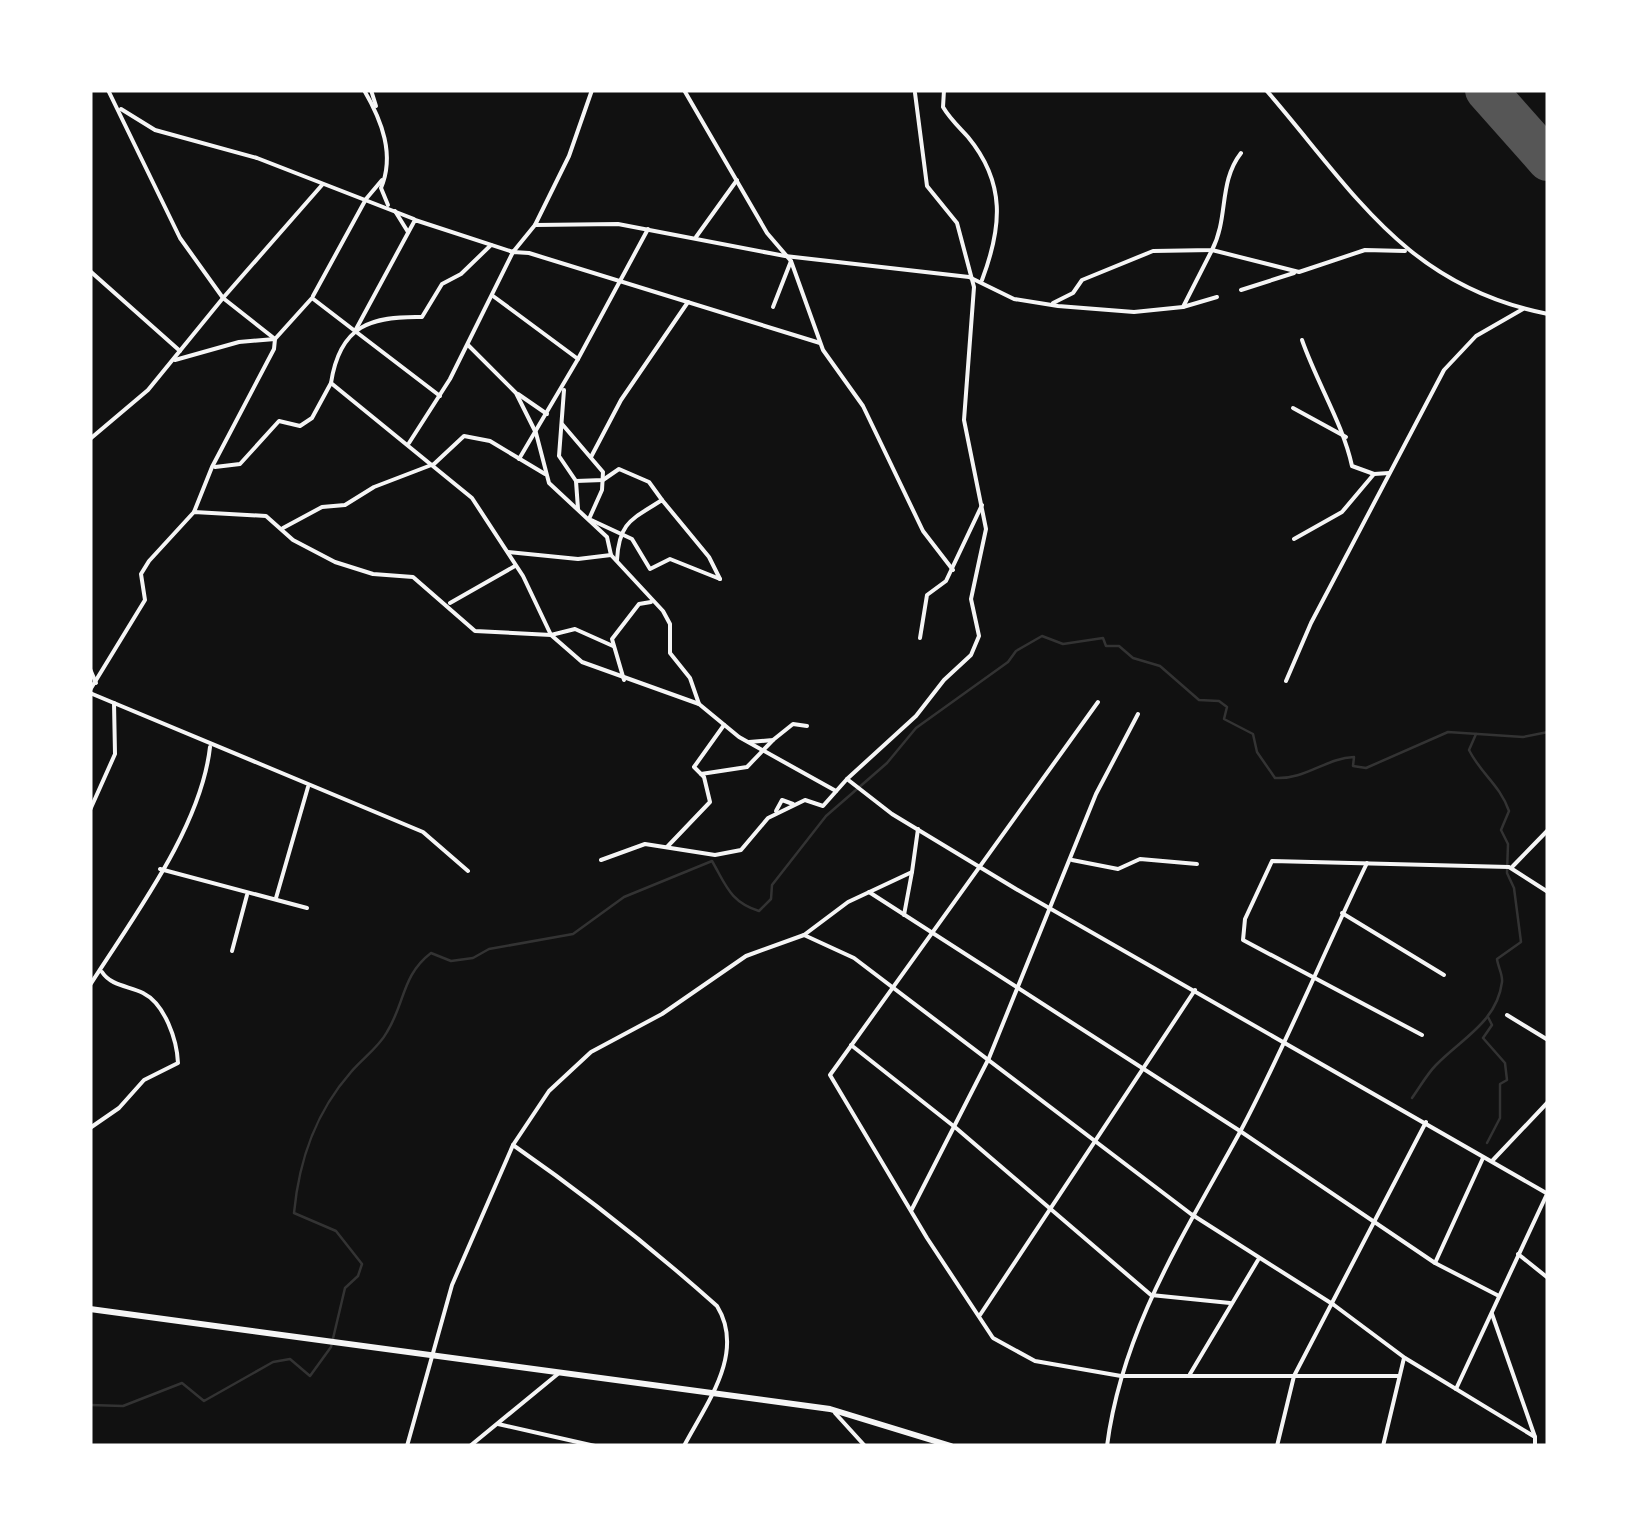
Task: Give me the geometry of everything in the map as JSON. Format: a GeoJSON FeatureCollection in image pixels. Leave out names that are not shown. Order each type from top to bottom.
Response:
{"type":"FeatureCollection","features":[{"type":"Feature","properties":{"kind":"highway"},"geometry":{"type":"LineString","coordinates":[[90,1309],[830,1409],[951,1446]]}},
{"type":"Feature","properties":{"kind":"street"},"geometry":{"type":"LineString","coordinates":[[108,90],[180,238],[223,298],[275,339]]}},
{"type":"Feature","properties":{"kind":"street"},"geometry":{"type":"LineString","coordinates":[[364,90],[378,116]]}},
{"type":"Feature","properties":{"kind":"street"},"geometry":{"type":"LineString","coordinates":[[371,90],[390,159],[381,196],[408,232]]}},
{"type":"Feature","properties":{"kind":"street"},"geometry":{"type":"LineString","coordinates":[[409,442],[468,345],[513,252],[535,224],[569,156],[592,90]]}},
{"type":"Feature","properties":{"kind":"street"},"geometry":{"type":"LineString","coordinates":[[684,90],[767,234],[791,261],[820,343],[863,406],[923,531],[953,570]]}},
{"type":"Feature","properties":{"kind":"street"},"geometry":{"type":"LineString","coordinates":[[944,90],[943,106],[970,140],[999,191],[991,257],[982,282]]}},
{"type":"Feature","properties":{"kind":"street"},"geometry":{"type":"LineString","coordinates":[[1266,90],[1405,251],[1446,280],[1523,310],[1548,314]]}},
{"type":"Feature","properties":{"kind":"street"},"geometry":{"type":"LineString","coordinates":[[602,860],[632,846],[715,855],[741,850],[774,815],[794,804],[805,800],[823,806],[916,716],[944,680],[971,655],[979,636],[972,599],[986,530],[964,420],[975,303],[957,223],[927,186],[922,170],[915,93]]}},
{"type":"Feature","properties":{"kind":"street"},"geometry":{"type":"LineString","coordinates":[[121,110],[155,130],[257,158],[416,220],[820,343]]}},
{"type":"Feature","properties":{"kind":"street"},"geometry":{"type":"LineString","coordinates":[[1183,306],[1212,250],[1225,214],[1222,194],[1241,152]]}},
{"type":"Feature","properties":{"kind":"street"},"geometry":{"type":"LineString","coordinates":[[388,172],[366,199],[312,298],[275,339],[274,349],[212,467],[194,512],[141,574],[145,600],[90,692],[308,786],[347,797],[379,817],[423,832],[468,871]]}},
{"type":"Feature","properties":{"kind":"street"},"geometry":{"type":"LineString","coordinates":[[696,237],[737,179]]}},
{"type":"Feature","properties":{"kind":"street"},"geometry":{"type":"LineString","coordinates":[[90,439],[148,390],[322,186]]}},
{"type":"Feature","properties":{"kind":"street"},"geometry":{"type":"LineString","coordinates":[[212,467],[240,464],[279,421],[300,426],[312,418],[331,383],[340,354],[416,220]]}},
{"type":"Feature","properties":{"kind":"street"},"geometry":{"type":"LineString","coordinates":[[535,224],[604,222],[785,256],[968,277],[1014,299],[1051,304],[1134,312],[1217,297]]}},
{"type":"Feature","properties":{"kind":"street"},"geometry":{"type":"LineString","coordinates":[[519,459],[565,386],[648,229]]}},
{"type":"Feature","properties":{"kind":"street"},"geometry":{"type":"LineString","coordinates":[[354,331],[392,314],[422,317],[442,284],[461,274],[492,245]]}},
{"type":"Feature","properties":{"kind":"street"},"geometry":{"type":"LineString","coordinates":[[1051,304],[1073,293],[1082,280],[1154,251],[1212,250],[1299,272]]}},
{"type":"Feature","properties":{"kind":"street"},"geometry":{"type":"LineString","coordinates":[[1241,290],[1365,250],[1405,251]]}},
{"type":"Feature","properties":{"kind":"street"},"geometry":{"type":"LineString","coordinates":[[773,307],[791,261]]}},
{"type":"Feature","properties":{"kind":"street"},"geometry":{"type":"LineString","coordinates":[[90,271],[180,351]]}},
{"type":"Feature","properties":{"kind":"street"},"geometry":{"type":"LineString","coordinates":[[492,296],[578,359]]}},
{"type":"Feature","properties":{"kind":"street"},"geometry":{"type":"LineString","coordinates":[[312,298],[440,396]]}},
{"type":"Feature","properties":{"kind":"street"},"geometry":{"type":"LineString","coordinates":[[590,457],[621,400],[688,302]]}},
{"type":"Feature","properties":{"kind":"street"},"geometry":{"type":"LineString","coordinates":[[1286,681],[1311,623],[1456,352],[1523,310]]}},
{"type":"Feature","properties":{"kind":"street"},"geometry":{"type":"LineString","coordinates":[[172,361],[239,342],[275,339]]}},
{"type":"Feature","properties":{"kind":"street"},"geometry":{"type":"LineString","coordinates":[[1302,340],[1329,410],[1347,438],[1352,466],[1374,474],[1390,474]]}},
{"type":"Feature","properties":{"kind":"street"},"geometry":{"type":"LineString","coordinates":[[468,345],[516,393],[547,414]]}},
{"type":"Feature","properties":{"kind":"street"},"geometry":{"type":"LineString","coordinates":[[331,383],[409,442],[482,510],[551,635],[582,662],[699,704],[749,742],[836,791]]}},
{"type":"Feature","properties":{"kind":"street"},"geometry":{"type":"LineString","coordinates":[[565,386],[559,456],[576,481],[578,509]]}},
{"type":"Feature","properties":{"kind":"street"},"geometry":{"type":"LineString","coordinates":[[516,393],[536,433],[549,484],[607,537],[611,555],[670,624],[670,653],[690,678],[699,704]]}},
{"type":"Feature","properties":{"kind":"street"},"geometry":{"type":"LineString","coordinates":[[1293,408],[1347,438]]}},
{"type":"Feature","properties":{"kind":"street"},"geometry":{"type":"LineString","coordinates":[[562,424],[600,466],[603,480]]}},
{"type":"Feature","properties":{"kind":"street"},"geometry":{"type":"LineString","coordinates":[[282,528],[322,507],[345,505],[374,487],[434,464],[464,436],[480,438],[546,474]]}},
{"type":"Feature","properties":{"kind":"street"},"geometry":{"type":"LineString","coordinates":[[619,468],[648,482],[709,557],[720,579],[670,559],[650,569],[632,540],[588,518],[603,480],[619,468]]}},
{"type":"Feature","properties":{"kind":"street"},"geometry":{"type":"LineString","coordinates":[[1294,538],[1342,512],[1374,474]]}},
{"type":"Feature","properties":{"kind":"street"},"geometry":{"type":"LineString","coordinates":[[576,481],[588,477],[603,480]]}},
{"type":"Feature","properties":{"kind":"street"},"geometry":{"type":"LineString","coordinates":[[617,561],[619,534],[635,516],[662,500]]}},
{"type":"Feature","properties":{"kind":"street"},"geometry":{"type":"LineString","coordinates":[[920,638],[927,594],[946,582],[982,505]]}},
{"type":"Feature","properties":{"kind":"street"},"geometry":{"type":"LineString","coordinates":[[194,512],[266,516],[293,540],[334,562],[373,574],[413,576],[474,631],[551,635],[560,630],[581,630],[613,646]]}},
{"type":"Feature","properties":{"kind":"street"},"geometry":{"type":"LineString","coordinates":[[508,552],[578,559],[611,555]]}},
{"type":"Feature","properties":{"kind":"street"},"geometry":{"type":"LineString","coordinates":[[448,604],[462,600],[515,566]]}},
{"type":"Feature","properties":{"kind":"street"},"geometry":{"type":"LineString","coordinates":[[624,680],[613,646],[614,632],[639,604],[653,602]]}},
{"type":"Feature","properties":{"kind":"street"},"geometry":{"type":"LineString","coordinates":[[90,669],[96,683]]}},
{"type":"Feature","properties":{"kind":"street"},"geometry":{"type":"LineString","coordinates":[[1098,702],[830,1076],[993,1338],[1035,1361],[1121,1376],[1398,1376]]}},
{"type":"Feature","properties":{"kind":"street"},"geometry":{"type":"LineString","coordinates":[[90,810],[115,754],[114,703]]}},
{"type":"Feature","properties":{"kind":"street"},"geometry":{"type":"LineString","coordinates":[[911,1210],[989,1058],[1096,794],[1138,714]]}},
{"type":"Feature","properties":{"kind":"street"},"geometry":{"type":"LineString","coordinates":[[668,847],[710,802],[711,794],[694,767],[724,724]]}},
{"type":"Feature","properties":{"kind":"street"},"geometry":{"type":"LineString","coordinates":[[701,774],[747,768],[793,724],[807,726]]}},
{"type":"Feature","properties":{"kind":"street"},"geometry":{"type":"LineString","coordinates":[[749,742],[772,740]]}},
{"type":"Feature","properties":{"kind":"street"},"geometry":{"type":"LineString","coordinates":[[91,982],[130,930],[160,869],[189,824],[207,771],[210,744]]}},
{"type":"Feature","properties":{"kind":"street"},"geometry":{"type":"LineString","coordinates":[[849,780],[918,829],[1051,909],[1547,1194],[1456,1389]]}},
{"type":"Feature","properties":{"kind":"street"},"geometry":{"type":"LineString","coordinates":[[276,898],[308,786]]}},
{"type":"Feature","properties":{"kind":"street"},"geometry":{"type":"LineString","coordinates":[[904,916],[918,829]]}},
{"type":"Feature","properties":{"kind":"street"},"geometry":{"type":"LineString","coordinates":[[1511,867],[1548,830]]}},
{"type":"Feature","properties":{"kind":"street"},"geometry":{"type":"LineString","coordinates":[[1072,860],[1118,869],[1140,859],[1198,864]]}},
{"type":"Feature","properties":{"kind":"street"},"geometry":{"type":"LineString","coordinates":[[1422,1035],[1243,940],[1245,918],[1272,861],[1511,867],[1548,892]]}},
{"type":"Feature","properties":{"kind":"street"},"geometry":{"type":"LineString","coordinates":[[1107,1446],[1121,1376],[1151,1295],[1191,1214],[1240,1131],[1366,862]]}},
{"type":"Feature","properties":{"kind":"street"},"geometry":{"type":"LineString","coordinates":[[160,869],[307,908]]}},
{"type":"Feature","properties":{"kind":"street"},"geometry":{"type":"LineString","coordinates":[[407,1446],[429,1355],[452,1285],[513,1145],[549,1091],[591,1052],[662,1014],[746,956],[804,935],[869,892],[912,872]]}},
{"type":"Feature","properties":{"kind":"street"},"geometry":{"type":"LineString","coordinates":[[869,892],[1240,1131],[1435,1263],[1499,1296]]}},
{"type":"Feature","properties":{"kind":"street"},"geometry":{"type":"LineString","coordinates":[[232,951],[247,895]]}},
{"type":"Feature","properties":{"kind":"street"},"geometry":{"type":"LineString","coordinates":[[1342,913],[1444,975]]}},
{"type":"Feature","properties":{"kind":"street"},"geometry":{"type":"LineString","coordinates":[[804,935],[854,958],[1191,1214],[1334,1305],[1404,1358],[1535,1437]]}},
{"type":"Feature","properties":{"kind":"street"},"geometry":{"type":"LineString","coordinates":[[90,1128],[119,1108],[144,1080],[178,1062],[174,1040],[158,1005],[142,992],[107,979],[102,970]]}},
{"type":"Feature","properties":{"kind":"street"},"geometry":{"type":"LineString","coordinates":[[980,1316],[1196,990]]}},
{"type":"Feature","properties":{"kind":"street"},"geometry":{"type":"LineString","coordinates":[[1507,1014],[1548,1040]]}},
{"type":"Feature","properties":{"kind":"street"},"geometry":{"type":"LineString","coordinates":[[851,1046],[956,1128],[1151,1295],[1230,1303]]}},
{"type":"Feature","properties":{"kind":"street"},"geometry":{"type":"LineString","coordinates":[[1493,1160],[1547,1104]]}},
{"type":"Feature","properties":{"kind":"street"},"geometry":{"type":"LineString","coordinates":[[1277,1446],[1294,1376],[1426,1122]]}},
{"type":"Feature","properties":{"kind":"street"},"geometry":{"type":"LineString","coordinates":[[513,1145],[606,1210],[716,1306],[727,1322],[729,1343],[714,1392],[684,1446]]}},
{"type":"Feature","properties":{"kind":"street"},"geometry":{"type":"LineString","coordinates":[[1435,1263],[1484,1156]]}},
{"type":"Feature","properties":{"kind":"street"},"geometry":{"type":"LineString","coordinates":[[1518,1254],[1548,1278]]}},
{"type":"Feature","properties":{"kind":"street"},"geometry":{"type":"LineString","coordinates":[[1190,1374],[1258,1260]]}},
{"type":"Feature","properties":{"kind":"street"},"geometry":{"type":"LineString","coordinates":[[1492,1313],[1535,1446]]}},
{"type":"Feature","properties":{"kind":"street"},"geometry":{"type":"LineString","coordinates":[[1384,1446],[1404,1358]]}},
{"type":"Feature","properties":{"kind":"street"},"geometry":{"type":"LineString","coordinates":[[470,1446],[559,1373]]}},
{"type":"Feature","properties":{"kind":"street"},"geometry":{"type":"LineString","coordinates":[[830,1409],[865,1446]]}},
{"type":"Feature","properties":{"kind":"street"},"geometry":{"type":"LineString","coordinates":[[498,1424],[596,1446]]}},
{"type":"Feature","properties":{"kind":"waterway"},"geometry":{"type":"LineString","coordinates":[[90,1405],[123,1406],[182,1383],[204,1401],[273,1362],[290,1359],[310,1376],[331,1347],[345,1288],[358,1276],[362,1264],[336,1231],[294,1213],[305,1156],[328,1104],[384,1037],[414,971],[431,953],[451,961],[473,958],[489,949],[573,934],[624,897],[712,861],[735,898],[759,911],[771,899],[772,885],[826,816],[887,763],[916,728],[1008,662],[1016,651],[1042,636],[1063,644],[1103,638],[1106,646],[1119,646],[1133,658],[1160,666],[1199,700],[1219,701],[1227,707],[1224,719],[1253,734],[1257,752],[1275,778],[1296,776],[1344,758],[1354,757],[1353,766],[1366,768],[1448,732],[1523,737],[1548,732]]}},
{"type":"Feature","properties":{"kind":"waterway"},"geometry":{"type":"LineString","coordinates":[[1412,1098],[1433,1069],[1486,1019],[1502,982],[1497,959],[1521,942],[1514,888],[1507,873],[1508,844],[1501,830],[1509,811],[1469,750],[1476,734]]}},
{"type":"Feature","properties":{"kind":"waterway"},"geometry":{"type":"LineString","coordinates":[[1487,1143],[1500,1118],[1500,1084],[1507,1080],[1505,1063],[1483,1038],[1492,1025],[1488,1017]]}},
{"type":"Feature","properties":{"kind":"runway"},"geometry":{"type":"LineString","coordinates":[[1486,90],[1548,160]]}}]}
